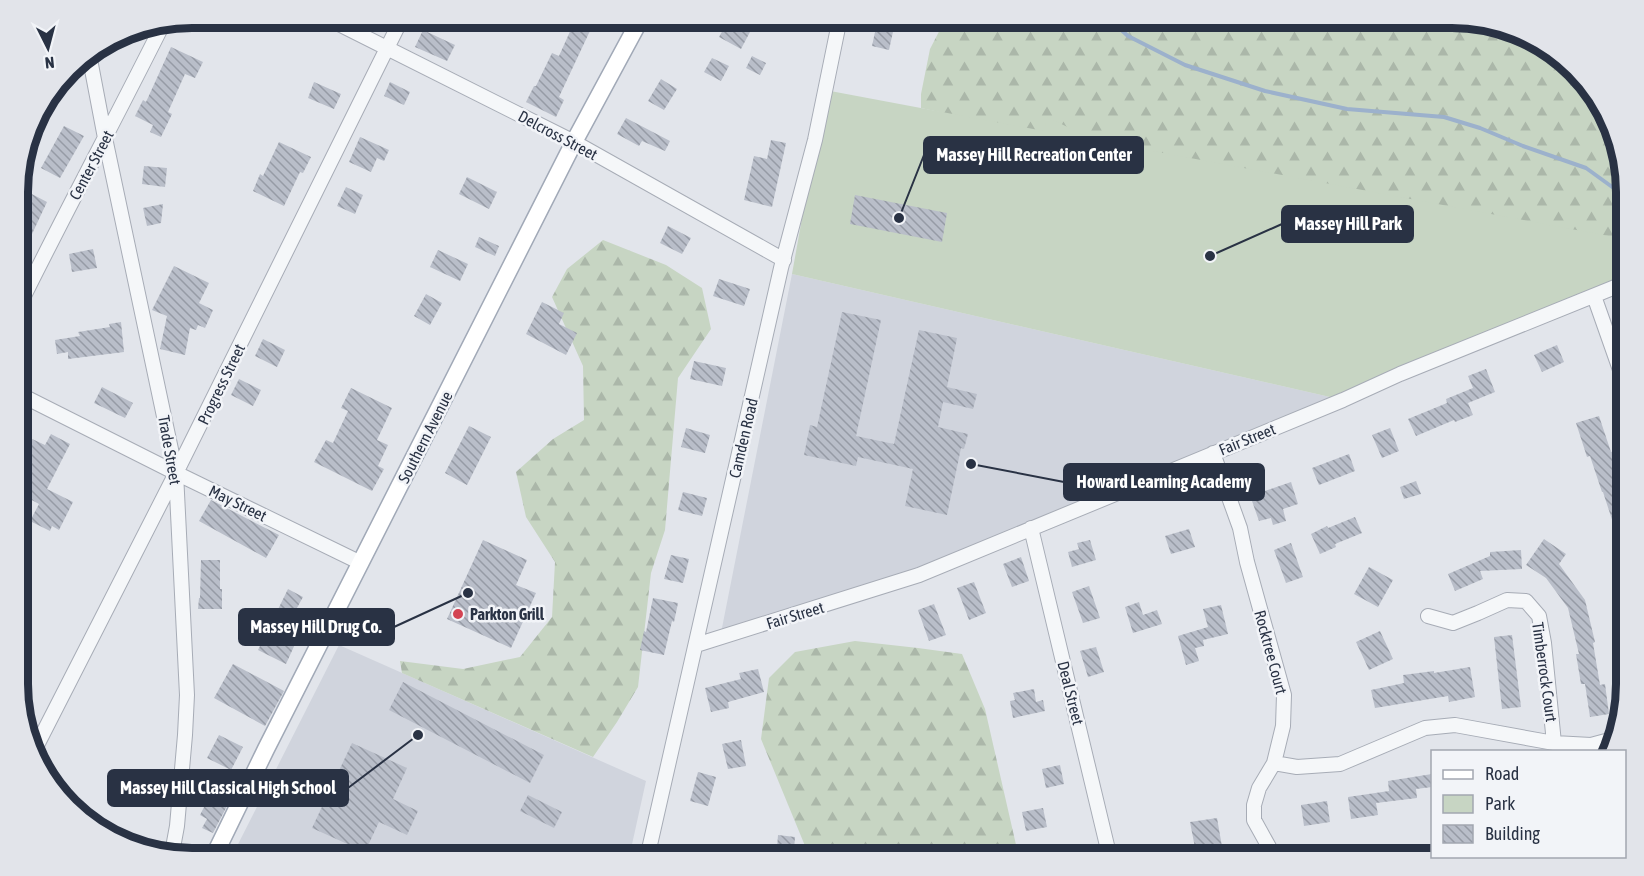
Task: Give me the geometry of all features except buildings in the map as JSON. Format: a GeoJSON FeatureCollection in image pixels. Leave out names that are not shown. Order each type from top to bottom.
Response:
{"type":"FeatureCollection","features":[{"type":"Feature","properties":{"kind":"main road","name":"Southern Avenue"},"geometry":{"type":"LineString","coordinates":[[218,848],[573,142],[636,28]]}},
{"type":"Feature","properties":{"kind":"street","name":"Delcross Street"},"geometry":{"type":"LineString","coordinates":[[347,28],[573,142],[784,260]]}},
{"type":"Feature","properties":{"kind":"street","name":"Progress Street"},"geometry":{"type":"LineString","coordinates":[[40,742],[397,28]]}},
{"type":"Feature","properties":{"kind":"street","name":"Camden Road"},"geometry":{"type":"LineString","coordinates":[[649,848],[784,260],[815,140],[838,28]]}},
{"type":"Feature","properties":{"kind":"street","name":"Center Street"},"geometry":{"type":"LineString","coordinates":[[29,286],[160,32]]}},
{"type":"Feature","properties":{"kind":"street","name":"Trade Street"},"geometry":{"type":"LineString","coordinates":[[91,64],[176,473],[187,694],[177,826],[173,846]]}},
{"type":"Feature","properties":{"kind":"street","name":"Fair Street"},"geometry":{"type":"LineString","coordinates":[[696,645],[910,578],[1616,287]]}},
{"type":"Feature","properties":{"kind":"street"},"geometry":{"type":"LineString","coordinates":[[1594,296],[1616,358]]}},
{"type":"Feature","properties":{"kind":"street","name":"May Street"},"geometry":{"type":"LineString","coordinates":[[29,399],[361,563]]}},
{"type":"Feature","properties":{"kind":"street","name":"Rocktree Court"},"geometry":{"type":"LineString","coordinates":[[1213,453],[1240,528],[1247,562],[1284,695],[1283,726],[1274,763],[1259,788],[1254,805],[1254,820],[1269,847]]}},
{"type":"Feature","properties":{"kind":"street","name":"Deal Street"},"geometry":{"type":"LineString","coordinates":[[1031,528],[1107,847]]}},
{"type":"Feature","properties":{"kind":"street","name":"Timberrock Court"},"geometry":{"type":"LineString","coordinates":[[1428,616],[1453,623],[1507,600],[1526,601],[1539,616],[1554,743]]}},
{"type":"Feature","properties":{"kind":"street"},"geometry":{"type":"LineString","coordinates":[[1274,763],[1297,767],[1340,765],[1425,728],[1455,725],[1554,743],[1592,745],[1605,741]]}},
{"type":"Feature","properties":{"kind":"shaded area"},"geometry":{"type":"Polygon","coordinates":[[[792,274],[1343,400],[1031,528],[720,638],[792,274]]]}},
{"type":"Feature","properties":{"kind":"shaded area"},"geometry":{"type":"Polygon","coordinates":[[[339,645],[646,781],[631,848],[236,848],[339,645]]]}},
{"type":"Feature","properties":{"kind":"green space"},"geometry":{"type":"Polygon","coordinates":[[[941,28],[1452,28],[1504,37],[1524,45],[1560,69],[1588,101],[1599,120],[1610,150],[1614,171],[1616,263],[921,108],[921,94],[930,49],[941,28]]]}},
{"type":"Feature","properties":{"kind":"green space"},"geometry":{"type":"Polygon","coordinates":[[[825,90],[1044,131],[1047,117],[1094,140],[1616,237],[1616,286],[1343,400],[792,274],[825,90]]]}},
{"type":"Feature","properties":{"kind":"green space"},"geometry":{"type":"Polygon","coordinates":[[[603,240],[666,265],[702,288],[711,329],[678,378],[665,530],[651,573],[638,687],[593,757],[402,673],[400,661],[463,669],[520,657],[552,617],[555,562],[526,517],[516,472],[553,439],[584,420],[583,366],[552,297],[567,269],[603,240]]]}},
{"type":"Feature","properties":{"kind":"green space"},"geometry":{"type":"Polygon","coordinates":[[[855,641],[962,654],[985,709],[1017,847],[806,848],[761,739],[769,678],[795,652],[855,641]]]}},
{"type":"Feature","properties":{"kind":"waterway"},"geometry":{"type":"LineString","coordinates":[[1119,28],[1128,36],[1185,65],[1265,91],[1347,109],[1444,117],[1480,128],[1586,168],[1616,190]]}},
{"type":"Feature","properties":{"kind":"place","name":"Massey Hill Recreation Center"},"geometry":{"type":"Point","coordinates":[899,218]}},
{"type":"Feature","properties":{"kind":"place","name":"Massey Hill Park"},"geometry":{"type":"Point","coordinates":[1210,256]}},
{"type":"Feature","properties":{"kind":"place","name":"Howard Learning Academy"},"geometry":{"type":"Point","coordinates":[971,464]}},
{"type":"Feature","properties":{"kind":"place","name":"Massey Hill Drug Co."},"geometry":{"type":"Point","coordinates":[468,593]}},
{"type":"Feature","properties":{"kind":"place","name":"Parkton Grill"},"geometry":{"type":"Point","coordinates":[458,614]}},
{"type":"Feature","properties":{"kind":"place","name":"Massey Hill Classical High School"},"geometry":{"type":"Point","coordinates":[418,735]}}]}
